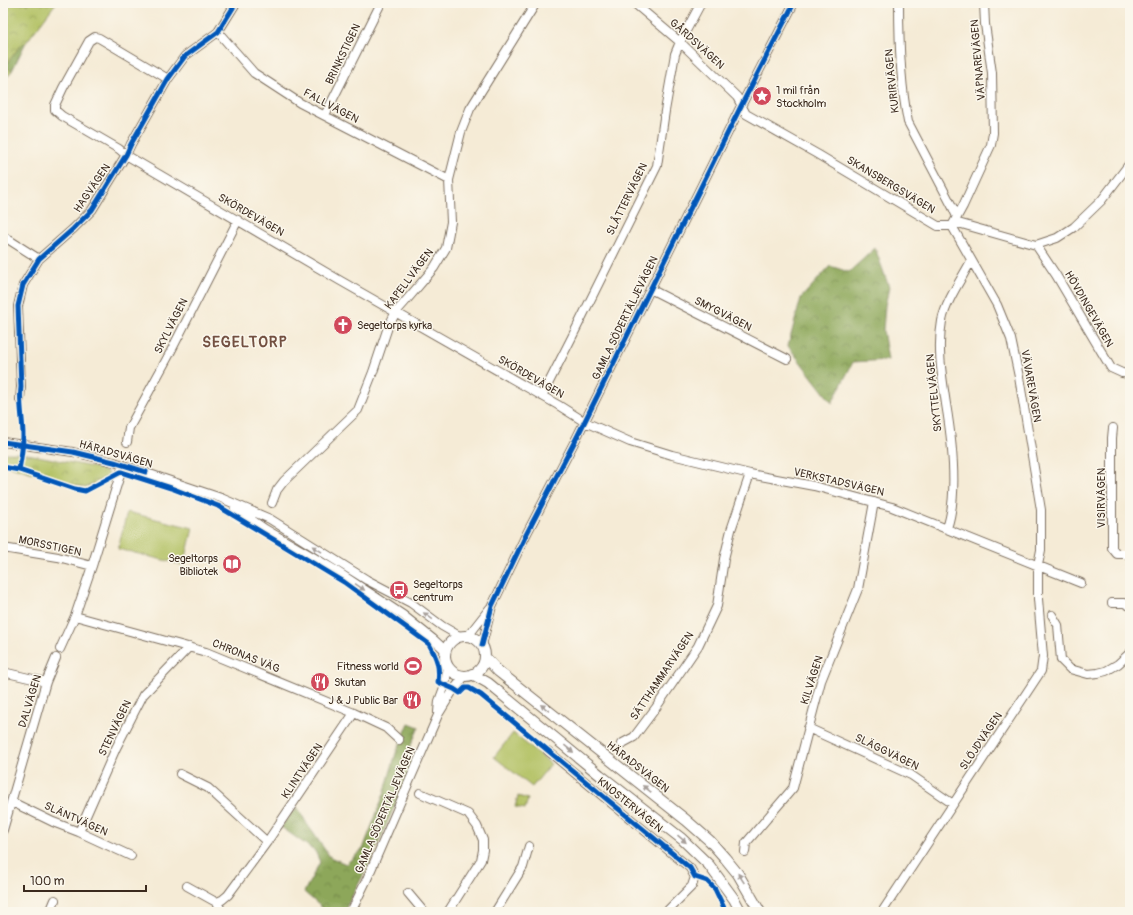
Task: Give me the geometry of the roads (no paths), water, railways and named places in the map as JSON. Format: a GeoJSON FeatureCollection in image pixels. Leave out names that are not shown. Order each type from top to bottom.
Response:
{"type":"FeatureCollection","features":[{"type":"Feature","properties":{"kind":"main road"},"geometry":{"type":"LineString","coordinates":[[468,675],[480,669],[485,657],[482,645],[476,639],[464,636],[452,641],[446,651],[445,658],[448,666],[454,673],[468,675],[488,683],[600,775],[682,839],[709,865],[742,912]]}},
{"type":"Feature","properties":{"kind":"main road","name":"HÄRADSVÄGEN"},"geometry":{"type":"LineString","coordinates":[[485,657],[498,671],[681,816],[710,841],[738,874],[760,912]]}},
{"type":"Feature","properties":{"kind":"street","name":"HAGVÄGEN"},"geometry":{"type":"LineString","coordinates":[[20,400],[21,386],[18,306],[23,285],[39,259],[92,210],[126,155],[168,79],[185,56],[218,32],[236,3]]}},
{"type":"Feature","properties":{"kind":"street","name":"BRINKSTIGEN"},"geometry":{"type":"LineString","coordinates":[[325,115],[381,3]]}},
{"type":"Feature","properties":{"kind":"street","name":"KAPELLVÄGEN"},"geometry":{"type":"LineString","coordinates":[[272,503],[277,490],[284,480],[358,410],[388,327],[396,312],[434,268],[446,248],[451,222],[449,180],[461,132],[470,109],[536,3]]}},
{"type":"Feature","properties":{"kind":"street","name":"GÅRDSVÄGEN"},"geometry":{"type":"LineString","coordinates":[[634,3],[680,42],[737,97],[742,104]]}},
{"type":"Feature","properties":{"kind":"street","name":"SLÅTTERVÄGEN"},"geometry":{"type":"LineString","coordinates":[[542,396],[657,166],[675,54],[701,3]]}},
{"type":"Feature","properties":{"kind":"street","name":"GAMLA SÖDERTÄLJEVÄGEN"},"geometry":{"type":"LineString","coordinates":[[482,645],[492,606],[526,535],[585,422],[742,104],[794,3]]}},
{"type":"Feature","properties":{"kind":"street","name":"KURIRVÄGEN"},"geometry":{"type":"LineString","coordinates":[[899,3],[904,107],[908,122],[957,218]]}},
{"type":"Feature","properties":{"kind":"street","name":"VÄPNAREVÄGEN"},"geometry":{"type":"LineString","coordinates":[[952,226],[963,206],[991,145],[994,133],[992,73],[985,24],[984,3]]}},
{"type":"Feature","properties":{"kind":"street","name":"FALLVÄGEN"},"geometry":{"type":"LineString","coordinates":[[218,32],[254,73],[300,102],[449,180]]}},
{"type":"Feature","properties":{"kind":"street","name":"SKÖRDEVÄGEN"},"geometry":{"type":"LineString","coordinates":[[168,79],[95,37],[89,40],[63,88],[55,105],[55,110],[62,116],[126,155],[585,422]]}},
{"type":"Feature","properties":{"kind":"street","name":"SKANSBERGSVÄGEN"},"geometry":{"type":"LineString","coordinates":[[742,104],[746,114],[938,226],[952,226],[958,223],[1036,245]]}},
{"type":"Feature","properties":{"kind":"street"},"geometry":{"type":"LineString","coordinates":[[1036,245],[1057,238],[1074,227],[1101,201],[1130,162]]}},
{"type":"Feature","properties":{"kind":"street","name":"SKYLVÄGEN"},"geometry":{"type":"LineString","coordinates":[[127,442],[128,428],[169,355],[238,220]]}},
{"type":"Feature","properties":{"kind":"street","name":"VÄVAREVÄGEN"},"geometry":{"type":"LineString","coordinates":[[952,226],[997,306],[1011,339],[1019,377],[1041,510],[1041,550],[1038,565]]}},
{"type":"Feature","properties":{"kind":"street"},"geometry":{"type":"LineString","coordinates":[[3,236],[39,259]]}},
{"type":"Feature","properties":{"kind":"street","name":"HÖVDINGEVÄGEN"},"geometry":{"type":"LineString","coordinates":[[1036,245],[1056,275],[1111,368],[1122,373],[1130,374]]}},
{"type":"Feature","properties":{"kind":"street","name":"SKYTTELVÄGEN"},"geometry":{"type":"LineString","coordinates":[[946,528],[950,517],[954,479],[949,421],[941,365],[940,340],[942,320],[948,303],[971,261]]}},
{"type":"Feature","properties":{"kind":"street","name":"SMYGVÄGEN"},"geometry":{"type":"LineString","coordinates":[[650,289],[787,359]]}},
{"type":"Feature","properties":{"kind":"street","name":"VERKSTADSVÄGEN"},"geometry":{"type":"LineString","coordinates":[[585,422],[630,442],[671,455],[750,474],[814,486],[892,507],[1082,583]]}},
{"type":"Feature","properties":{"kind":"street","name":"VISIRVÄGEN"},"geometry":{"type":"LineString","coordinates":[[1113,428],[1112,548],[1117,554],[1130,554]]}},
{"type":"Feature","properties":{"kind":"street","name":"HÄRADSVÄGEN"},"geometry":{"type":"LineString","coordinates":[[3,442],[73,452],[123,465],[222,498],[270,519],[367,580],[411,603],[442,626],[464,636]]}},
{"type":"Feature","properties":{"kind":"street"},"geometry":{"type":"LineString","coordinates":[[60,649],[75,616],[123,465]]}},
{"type":"Feature","properties":{"kind":"street","name":"SÄTTHAMMARVÄGEN"},"geometry":{"type":"LineString","coordinates":[[622,744],[634,737],[655,709],[698,646],[717,606],[724,559],[731,530],[750,474]]}},
{"type":"Feature","properties":{"kind":"street","name":"HÄRADSVÄGEN"},"geometry":{"type":"LineString","coordinates":[[222,498],[265,529],[335,570],[403,615],[446,651]]}},
{"type":"Feature","properties":{"kind":"street","name":"KILVÄGEN"},"geometry":{"type":"LineString","coordinates":[[745,852],[746,843],[792,788],[821,681],[858,589],[874,502]]}},
{"type":"Feature","properties":{"kind":"street","name":"MORSSTIGEN"},"geometry":{"type":"LineString","coordinates":[[3,548],[58,557],[92,566]]}},
{"type":"Feature","properties":{"kind":"street","name":"SLÖJDVÄGEN"},"geometry":{"type":"LineString","coordinates":[[882,912],[1041,671],[1043,656],[1038,599],[1038,565]]}},
{"type":"Feature","properties":{"kind":"street"},"geometry":{"type":"LineString","coordinates":[[1112,603],[1124,603],[1130,606]]}},
{"type":"Feature","properties":{"kind":"street","name":"GAMLA SÖDERTÄLJEVÄGEN"},"geometry":{"type":"LineString","coordinates":[[464,636],[492,606]]}},
{"type":"Feature","properties":{"kind":"street"},"geometry":{"type":"LineString","coordinates":[[1052,615],[1058,625],[1061,660],[1070,669],[1088,674],[1106,671],[1118,664],[1130,653]]}},
{"type":"Feature","properties":{"kind":"street","name":"CHRONAS VÄG"},"geometry":{"type":"LineString","coordinates":[[75,616],[189,646],[354,713],[386,728],[399,740]]}},
{"type":"Feature","properties":{"kind":"street","name":"STENVÄGEN"},"geometry":{"type":"LineString","coordinates":[[79,832],[116,748],[143,695],[189,646]]}},
{"type":"Feature","properties":{"kind":"street","name":"DALVÄGEN"},"geometry":{"type":"LineString","coordinates":[[3,830],[46,682],[56,658]]}},
{"type":"Feature","properties":{"kind":"street","name":"GAMLA SÖDERTÄLJEVÄGEN"},"geometry":{"type":"LineString","coordinates":[[438,715],[439,701],[445,685],[448,666]]}},
{"type":"Feature","properties":{"kind":"street"},"geometry":{"type":"LineString","coordinates":[[3,672],[46,682]]}},
{"type":"Feature","properties":{"kind":"street","name":"GAMLA SÖDERTÄLJEVÄGEN"},"geometry":{"type":"LineString","coordinates":[[351,912],[367,879],[438,715],[454,689],[468,675]]}},
{"type":"Feature","properties":{"kind":"street","name":"KLINTVÄGEN"},"geometry":{"type":"LineString","coordinates":[[217,902],[228,895],[267,842],[354,713]]}},
{"type":"Feature","properties":{"kind":"street","name":"SLÄGGVÄGEN"},"geometry":{"type":"LineString","coordinates":[[808,728],[911,775],[952,804]]}},
{"type":"Feature","properties":{"kind":"street","name":"KNOSTERVÄGEN"},"geometry":{"type":"LineString","coordinates":[[548,751],[690,868],[695,877],[692,886],[666,912]]}},
{"type":"Feature","properties":{"kind":"street"},"geometry":{"type":"LineString","coordinates":[[180,774],[208,788],[267,842]]}},
{"type":"Feature","properties":{"kind":"street"},"geometry":{"type":"LineString","coordinates":[[420,793],[468,814],[478,826],[483,840],[481,860],[448,912]]}},
{"type":"Feature","properties":{"kind":"street","name":"SLÄNTVÄGEN"},"geometry":{"type":"LineString","coordinates":[[12,802],[53,822],[79,832],[131,856]]}},
{"type":"Feature","properties":{"kind":"street"},"geometry":{"type":"LineString","coordinates":[[495,912],[523,867],[529,846]]}},
{"type":"Feature","properties":{"kind":"street"},"geometry":{"type":"LineString","coordinates":[[187,886],[217,902],[222,912]]}},
{"type":"Feature","properties":{"kind":"street"},"geometry":{"type":"LineString","coordinates":[[408,893],[424,912]]}},
{"type":"Feature","properties":{"kind":"street"},"geometry":{"type":"LineString","coordinates":[[50,912],[55,900]]}},
{"type":"Feature","properties":{"kind":"place","name":"1 mil från Stockholm"},"geometry":{"type":"Point","coordinates":[762,96]}},
{"type":"Feature","properties":{"kind":"place","name":"Segeltorps kyrka"},"geometry":{"type":"Point","coordinates":[343,325]}},
{"type":"Feature","properties":{"kind":"place","name":"Segeltorps Bibliotek"},"geometry":{"type":"Point","coordinates":[232,564]}},
{"type":"Feature","properties":{"kind":"place","name":"Segeltorps centrum"},"geometry":{"type":"Point","coordinates":[399,590]}},
{"type":"Feature","properties":{"kind":"place","name":"Fitness world"},"geometry":{"type":"Point","coordinates":[413,666]}},
{"type":"Feature","properties":{"kind":"place","name":"Skutan"},"geometry":{"type":"Point","coordinates":[320,682]}},
{"type":"Feature","properties":{"kind":"place","name":"J & J Public Bar"},"geometry":{"type":"Point","coordinates":[412,700]}},
{"type":"Feature","properties":{"kind":"district","name":"SEGELTORP"},"geometry":{"type":"Point","coordinates":[245,342]}}]}
